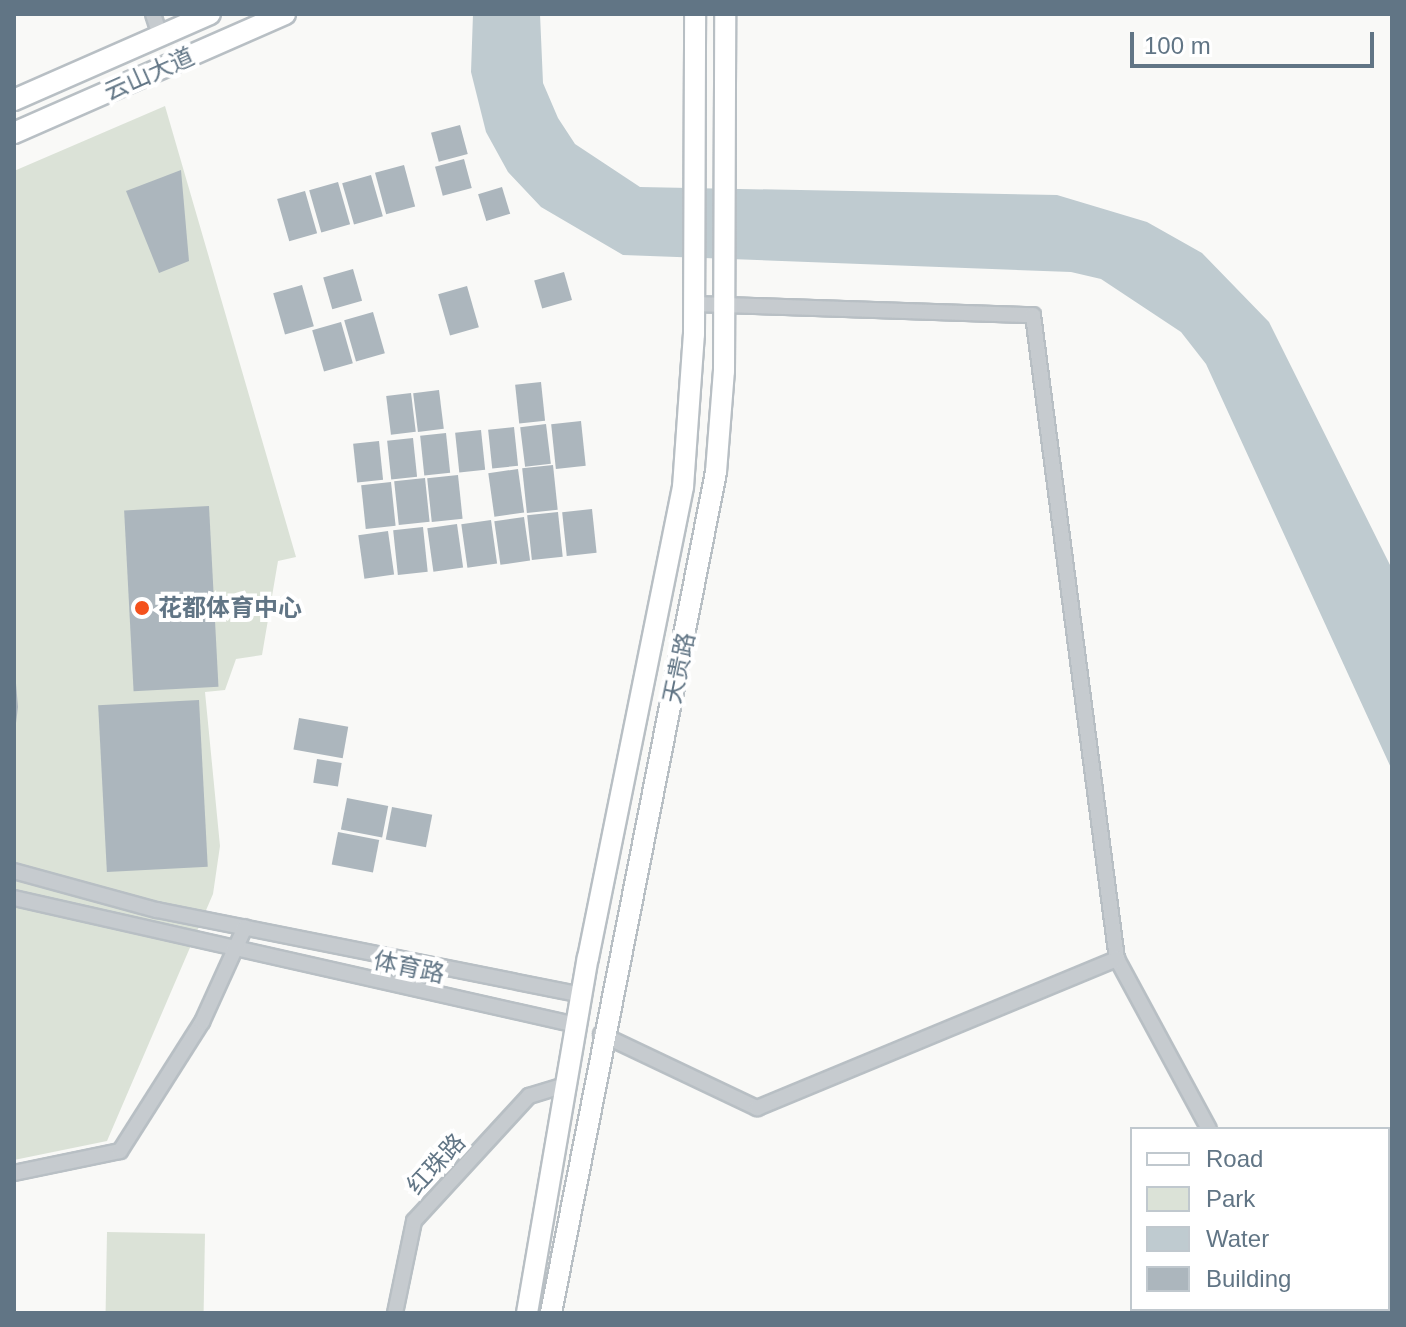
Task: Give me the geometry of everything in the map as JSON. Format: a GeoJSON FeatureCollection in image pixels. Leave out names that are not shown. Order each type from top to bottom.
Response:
{"type":"FeatureCollection","features":[{"type":"Feature","properties":{"kind":"main road","name":"云山大道"},"geometry":{"type":"LineString","coordinates":[[14,100],[210,14]]}},
{"type":"Feature","properties":{"kind":"main road","name":"云山大道"},"geometry":{"type":"LineString","coordinates":[[14,133],[285,14]]}},
{"type":"Feature","properties":{"kind":"main road","name":"天贵路"},"geometry":{"type":"LineString","coordinates":[[527,1313],[576,1025],[677,531],[694,304],[695,14]]}},
{"type":"Feature","properties":{"kind":"main road","name":"天贵路"},"geometry":{"type":"LineString","coordinates":[[551,1313],[601,1034],[705,545],[720,434],[724,304],[725,14]]}},
{"type":"Feature","properties":{"kind":"street"},"geometry":{"type":"LineString","coordinates":[[153,14],[160,35]]}},
{"type":"Feature","properties":{"kind":"street"},"geometry":{"type":"LineString","coordinates":[[694,304],[1033,315],[1117,959],[1208,1127]]}},
{"type":"Feature","properties":{"kind":"street","name":"体育路"},"geometry":{"type":"LineString","coordinates":[[14,871],[245,927],[582,995]]}},
{"type":"Feature","properties":{"kind":"street","name":"体育路"},"geometry":{"type":"LineString","coordinates":[[14,898],[233,952],[576,1025]]}},
{"type":"Feature","properties":{"kind":"street"},"geometry":{"type":"LineString","coordinates":[[14,1173],[120,1151],[202,1022],[245,927]]}},
{"type":"Feature","properties":{"kind":"street"},"geometry":{"type":"LineString","coordinates":[[601,1034],[757,1108],[1117,959]]}},
{"type":"Feature","properties":{"kind":"street","name":"红珠路"},"geometry":{"type":"LineString","coordinates":[[395,1313],[414,1221],[529,1096],[565,1085]]}},
{"type":"Feature","properties":{"kind":"green space","name":"花都体育中心"},"geometry":{"type":"Polygon","coordinates":[[[165,106],[296,557],[278,561],[262,655],[236,659],[225,690],[205,692],[220,846],[213,894],[107,1141],[14,1160],[14,171],[165,106]]]}},
{"type":"Feature","properties":{"kind":"green space"},"geometry":{"type":"Polygon","coordinates":[[[107,1232],[205,1234],[204,1313],[106,1313],[107,1232]]]}},
{"type":"Feature","properties":{"kind":"water"},"geometry":{"type":"Polygon","coordinates":[[[473,14],[540,14],[543,83],[558,118],[575,144],[640,187],[1057,195],[1147,222],[1202,253],[1269,322],[1392,569],[1392,770],[1206,364],[1181,332],[1101,279],[1071,272],[623,255],[541,207],[508,172],[486,132],[471,72],[473,14]]]}},
{"type":"Feature","properties":{"kind":"building"},"geometry":{"type":"Polygon","coordinates":[[[460,125],[468,154],[439,162],[431,133],[460,125]]]}},
{"type":"Feature","properties":{"kind":"building"},"geometry":{"type":"Polygon","coordinates":[[[464,159],[472,188],[443,196],[435,167],[464,159]]]}},
{"type":"Feature","properties":{"kind":"building"},"geometry":{"type":"Polygon","coordinates":[[[404,165],[415,207],[386,214],[375,173],[404,165]]]}},
{"type":"Feature","properties":{"kind":"building"},"geometry":{"type":"Polygon","coordinates":[[[181,170],[189,261],[159,273],[126,191],[181,170]]]}},
{"type":"Feature","properties":{"kind":"building"},"geometry":{"type":"Polygon","coordinates":[[[371,175],[383,216],[354,225],[342,183],[371,175]]]}},
{"type":"Feature","properties":{"kind":"building"},"geometry":{"type":"Polygon","coordinates":[[[338,182],[350,224],[321,233],[309,190],[338,182]]]}},
{"type":"Feature","properties":{"kind":"building"},"geometry":{"type":"Polygon","coordinates":[[[502,187],[510,214],[486,221],[478,194],[502,187]]]}},
{"type":"Feature","properties":{"kind":"building"},"geometry":{"type":"Polygon","coordinates":[[[305,191],[317,233],[289,241],[277,199],[305,191]]]}},
{"type":"Feature","properties":{"kind":"building"},"geometry":{"type":"Polygon","coordinates":[[[353,269],[362,301],[332,309],[323,278],[353,269]]]}},
{"type":"Feature","properties":{"kind":"building"},"geometry":{"type":"Polygon","coordinates":[[[564,272],[572,300],[542,308],[534,281],[564,272]]]}},
{"type":"Feature","properties":{"kind":"building"},"geometry":{"type":"Polygon","coordinates":[[[302,285],[314,326],[285,335],[273,293],[302,285]]]}},
{"type":"Feature","properties":{"kind":"building"},"geometry":{"type":"Polygon","coordinates":[[[467,286],[479,327],[450,336],[438,294],[467,286]]]}},
{"type":"Feature","properties":{"kind":"building"},"geometry":{"type":"Polygon","coordinates":[[[373,312],[385,353],[356,362],[344,320],[373,312]]]}},
{"type":"Feature","properties":{"kind":"building"},"geometry":{"type":"Polygon","coordinates":[[[341,322],[353,363],[324,372],[312,330],[341,322]]]}},
{"type":"Feature","properties":{"kind":"building"},"geometry":{"type":"Polygon","coordinates":[[[541,382],[545,421],[519,424],[515,385],[541,382]]]}},
{"type":"Feature","properties":{"kind":"building"},"geometry":{"type":"Polygon","coordinates":[[[439,390],[444,429],[418,432],[413,393],[439,390]]]}},
{"type":"Feature","properties":{"kind":"building"},"geometry":{"type":"Polygon","coordinates":[[[411,393],[416,432],[391,435],[386,396],[411,393]]]}},
{"type":"Feature","properties":{"kind":"building"},"geometry":{"type":"Polygon","coordinates":[[[581,421],[586,466],[556,469],[551,424],[581,421]]]}},
{"type":"Feature","properties":{"kind":"building"},"geometry":{"type":"Polygon","coordinates":[[[546,424],[551,464],[525,467],[520,427],[546,424]]]}},
{"type":"Feature","properties":{"kind":"building"},"geometry":{"type":"Polygon","coordinates":[[[514,427],[518,466],[492,469],[488,430],[514,427]]]}},
{"type":"Feature","properties":{"kind":"building"},"geometry":{"type":"Polygon","coordinates":[[[481,430],[485,470],[459,472],[455,433],[481,430]]]}},
{"type":"Feature","properties":{"kind":"building"},"geometry":{"type":"Polygon","coordinates":[[[446,433],[450,473],[424,475],[420,436],[446,433]]]}},
{"type":"Feature","properties":{"kind":"building"},"geometry":{"type":"Polygon","coordinates":[[[413,438],[417,477],[391,480],[387,441],[413,438]]]}},
{"type":"Feature","properties":{"kind":"building"},"geometry":{"type":"Polygon","coordinates":[[[379,441],[383,480],[357,483],[353,444],[379,441]]]}},
{"type":"Feature","properties":{"kind":"building"},"geometry":{"type":"Polygon","coordinates":[[[553,465],[558,510],[527,513],[522,468],[553,465]]]}},
{"type":"Feature","properties":{"kind":"building"},"geometry":{"type":"Polygon","coordinates":[[[518,469],[524,513],[494,517],[488,473],[518,469]]]}},
{"type":"Feature","properties":{"kind":"building"},"geometry":{"type":"Polygon","coordinates":[[[458,475],[463,519],[432,522],[427,478],[458,475]]]}},
{"type":"Feature","properties":{"kind":"building"},"geometry":{"type":"Polygon","coordinates":[[[425,478],[430,522],[399,525],[394,481],[425,478]]]}},
{"type":"Feature","properties":{"kind":"building"},"geometry":{"type":"Polygon","coordinates":[[[391,482],[396,526],[366,529],[361,485],[391,482]]]}},
{"type":"Feature","properties":{"kind":"building"},"geometry":{"type":"Polygon","coordinates":[[[209,506],[218,687],[134,691],[124,510],[209,506]]]}},
{"type":"Feature","properties":{"kind":"building"},"geometry":{"type":"Polygon","coordinates":[[[592,509],[597,553],[567,556],[562,512],[592,509]]]}},
{"type":"Feature","properties":{"kind":"building"},"geometry":{"type":"Polygon","coordinates":[[[558,512],[563,557],[532,560],[527,515],[558,512]]]}},
{"type":"Feature","properties":{"kind":"building"},"geometry":{"type":"Polygon","coordinates":[[[524,517],[530,561],[500,565],[494,521],[524,517]]]}},
{"type":"Feature","properties":{"kind":"building"},"geometry":{"type":"Polygon","coordinates":[[[491,520],[497,564],[467,568],[461,524],[491,520]]]}},
{"type":"Feature","properties":{"kind":"building"},"geometry":{"type":"Polygon","coordinates":[[[457,524],[463,568],[433,572],[427,528],[457,524]]]}},
{"type":"Feature","properties":{"kind":"building"},"geometry":{"type":"Polygon","coordinates":[[[423,527],[428,572],[398,575],[393,530],[423,527]]]}},
{"type":"Feature","properties":{"kind":"building"},"geometry":{"type":"Polygon","coordinates":[[[388,531],[394,575],[364,579],[358,535],[388,531]]]}},
{"type":"Feature","properties":{"kind":"building"},"geometry":{"type":"Polygon","coordinates":[[[14,660],[18,707],[16,723],[14,723],[14,660]]]}},
{"type":"Feature","properties":{"kind":"building"},"geometry":{"type":"Polygon","coordinates":[[[199,700],[208,867],[107,872],[98,705],[199,700]]]}},
{"type":"Feature","properties":{"kind":"building"},"geometry":{"type":"Polygon","coordinates":[[[299,718],[348,727],[343,758],[293,750],[299,718]]]}},
{"type":"Feature","properties":{"kind":"building"},"geometry":{"type":"Polygon","coordinates":[[[317,759],[342,763],[338,787],[313,783],[317,759]]]}},
{"type":"Feature","properties":{"kind":"building"},"geometry":{"type":"Polygon","coordinates":[[[347,798],[388,806],[382,837],[341,829],[347,798]]]}},
{"type":"Feature","properties":{"kind":"building"},"geometry":{"type":"Polygon","coordinates":[[[392,807],[432,815],[426,847],[386,839],[392,807]]]}},
{"type":"Feature","properties":{"kind":"building"},"geometry":{"type":"Polygon","coordinates":[[[338,832],[379,840],[373,872],[332,864],[338,832]]]}},
{"type":"Feature","properties":{"kind":"place","name":"花都体育中心"},"geometry":{"type":"Point","coordinates":[142,608]}}]}
